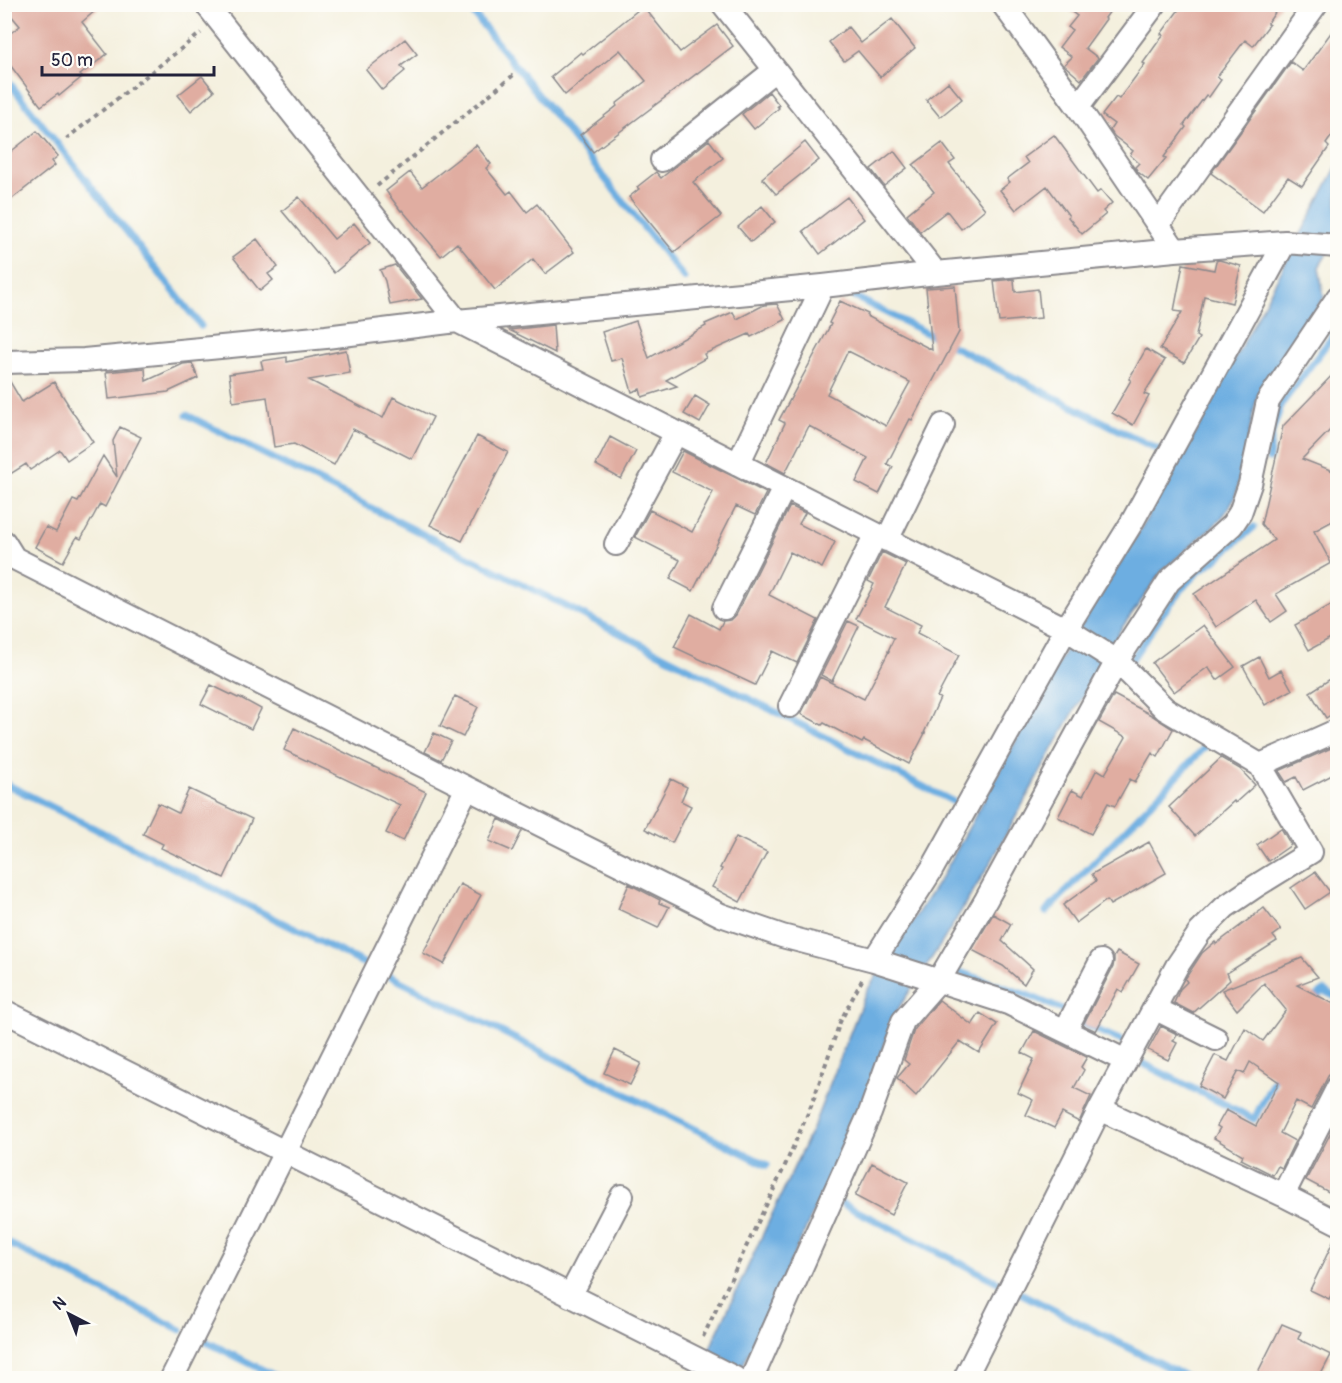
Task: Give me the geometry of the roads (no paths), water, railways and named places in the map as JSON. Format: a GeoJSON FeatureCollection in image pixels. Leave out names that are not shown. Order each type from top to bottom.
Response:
{"type":"FeatureCollection","features":[{"type":"Feature","properties":{"kind":"street"},"geometry":{"type":"LineString","coordinates":[[723,4],[936,273]]}},
{"type":"Feature","properties":{"kind":"street"},"geometry":{"type":"LineString","coordinates":[[1004,4],[1078,107],[1175,250]]}},
{"type":"Feature","properties":{"kind":"street"},"geometry":{"type":"LineString","coordinates":[[1078,107],[1155,4]]}},
{"type":"Feature","properties":{"kind":"street"},"geometry":{"type":"LineString","coordinates":[[1158,225],[1316,4]]}},
{"type":"Feature","properties":{"kind":"street"},"geometry":{"type":"LineString","coordinates":[[212,12],[457,321],[1066,629],[1117,661],[1165,709],[1260,765],[1311,852],[1225,907],[1200,932],[1177,966],[1100,1109],[965,1378]]}},
{"type":"Feature","properties":{"kind":"street"},"geometry":{"type":"LineString","coordinates":[[662,160],[775,70]]}},
{"type":"Feature","properties":{"kind":"street"},"geometry":{"type":"LineString","coordinates":[[4,363],[84,360],[326,337],[457,321],[1175,250],[1288,242],[1338,246]]}},
{"type":"Feature","properties":{"kind":"street"},"geometry":{"type":"LineString","coordinates":[[876,960],[932,869],[1066,629],[1131,524],[1288,242]]}},
{"type":"Feature","properties":{"kind":"street"},"geometry":{"type":"LineString","coordinates":[[738,464],[822,286]]}},
{"type":"Feature","properties":{"kind":"street"},"geometry":{"type":"LineString","coordinates":[[752,1378],[870,1113],[903,1021],[935,979],[986,900],[1117,661],[1169,581],[1232,525],[1240,513],[1250,484],[1268,401],[1338,297]]}},
{"type":"Feature","properties":{"kind":"street"},"geometry":{"type":"LineString","coordinates":[[790,706],[943,425]]}},
{"type":"Feature","properties":{"kind":"street"},"geometry":{"type":"LineString","coordinates":[[616,544],[676,433]]}},
{"type":"Feature","properties":{"kind":"street"},"geometry":{"type":"LineString","coordinates":[[724,608],[784,488]]}},
{"type":"Feature","properties":{"kind":"street"},"geometry":{"type":"LineString","coordinates":[[4,542],[14,558],[721,915],[782,936],[876,960],[1008,1003],[1126,1061]]}},
{"type":"Feature","properties":{"kind":"street"},"geometry":{"type":"LineString","coordinates":[[1260,765],[1338,730]]}},
{"type":"Feature","properties":{"kind":"street"},"geometry":{"type":"LineString","coordinates":[[172,1378],[467,788]]}},
{"type":"Feature","properties":{"kind":"street"},"geometry":{"type":"LineString","coordinates":[[1065,1031],[1101,961]]}},
{"type":"Feature","properties":{"kind":"street"},"geometry":{"type":"LineString","coordinates":[[1154,1008],[1216,1039]]}},
{"type":"Feature","properties":{"kind":"street"},"geometry":{"type":"LineString","coordinates":[[4,1011],[735,1378]]}},
{"type":"Feature","properties":{"kind":"street"},"geometry":{"type":"LineString","coordinates":[[1283,1195],[1338,1087]]}},
{"type":"Feature","properties":{"kind":"street"},"geometry":{"type":"LineString","coordinates":[[1100,1109],[1338,1223]]}},
{"type":"Feature","properties":{"kind":"street"},"geometry":{"type":"LineString","coordinates":[[570,1296],[622,1196]]}},
{"type":"Feature","properties":{"kind":"water"},"geometry":{"type":"Polygon","coordinates":[[[1337,166],[1337,237],[1319,267],[1324,297],[1257,396],[1236,494],[1220,520],[1163,570],[1121,629],[991,862],[896,1012],[865,1100],[737,1378],[696,1378],[815,1122],[866,992],[944,873],[1064,653],[1179,464],[1337,166]]]}},
{"type":"Feature","properties":{"kind":"waterway"},"geometry":{"type":"LineString","coordinates":[[466,4],[684,278]]}},
{"type":"Feature","properties":{"kind":"waterway"},"geometry":{"type":"LineString","coordinates":[[4,76],[201,326]]}},
{"type":"Feature","properties":{"kind":"waterway"},"geometry":{"type":"LineString","coordinates":[[855,297],[1159,450]]}},
{"type":"Feature","properties":{"kind":"waterway"},"geometry":{"type":"LineString","coordinates":[[1269,459],[1272,433],[1281,405],[1338,329]]}},
{"type":"Feature","properties":{"kind":"waterway"},"geometry":{"type":"LineString","coordinates":[[187,415],[956,803]]}},
{"type":"Feature","properties":{"kind":"waterway"},"geometry":{"type":"LineString","coordinates":[[1132,659],[1186,584],[1254,527]]}},
{"type":"Feature","properties":{"kind":"waterway"},"geometry":{"type":"LineString","coordinates":[[1046,912],[1206,746]]}},
{"type":"Feature","properties":{"kind":"waterway"},"geometry":{"type":"LineString","coordinates":[[4,783],[365,964]]}},
{"type":"Feature","properties":{"kind":"waterway"},"geometry":{"type":"LineString","coordinates":[[954,970],[1063,1010]]}},
{"type":"Feature","properties":{"kind":"waterway"},"geometry":{"type":"LineString","coordinates":[[388,975],[767,1165]]}},
{"type":"Feature","properties":{"kind":"waterway"},"geometry":{"type":"LineString","coordinates":[[1313,1003],[1324,991],[1338,998]]}},
{"type":"Feature","properties":{"kind":"waterway"},"geometry":{"type":"LineString","coordinates":[[1083,1024],[1122,1041]]}},
{"type":"Feature","properties":{"kind":"waterway"},"geometry":{"type":"LineString","coordinates":[[1138,1061],[1254,1119],[1278,1072]]}},
{"type":"Feature","properties":{"kind":"waterway"},"geometry":{"type":"LineString","coordinates":[[843,1204],[1002,1284]]}},
{"type":"Feature","properties":{"kind":"waterway"},"geometry":{"type":"LineString","coordinates":[[4,1241],[181,1330]]}},
{"type":"Feature","properties":{"kind":"waterway"},"geometry":{"type":"LineString","coordinates":[[1020,1293],[1189,1378]]}},
{"type":"Feature","properties":{"kind":"waterway"},"geometry":{"type":"LineString","coordinates":[[205,1341],[279,1378]]}}]}
